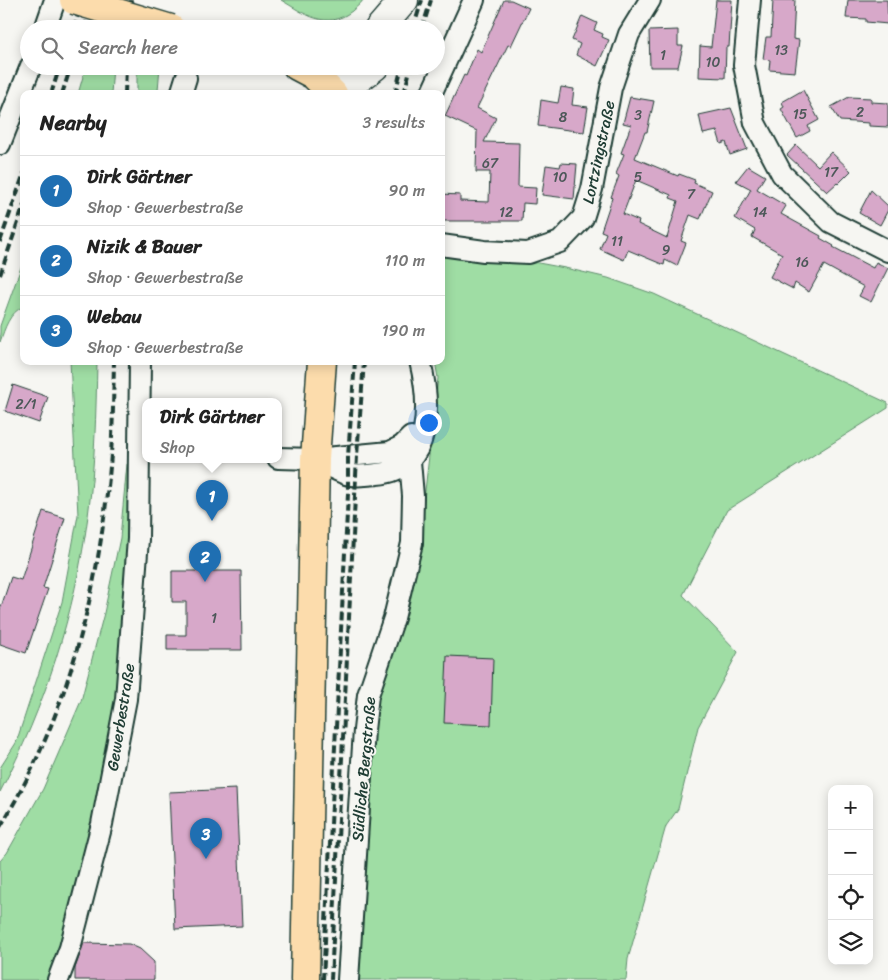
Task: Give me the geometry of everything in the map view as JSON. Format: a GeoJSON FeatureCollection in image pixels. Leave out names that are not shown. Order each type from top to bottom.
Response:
{"type":"FeatureCollection","features":[{"type":"Feature","properties":{"kind":"main road"},"geometry":{"type":"LineString","coordinates":[[74,0],[141,20]]}},
{"type":"Feature","properties":{"kind":"main road"},"geometry":{"type":"LineString","coordinates":[[387,20],[405,0]]}},
{"type":"Feature","properties":{"kind":"main road"},"geometry":{"type":"LineString","coordinates":[[399,20],[405,0]]}},
{"type":"Feature","properties":{"kind":"main road"},"geometry":{"type":"LineString","coordinates":[[314,75],[329,90]]}},
{"type":"Feature","properties":{"kind":"main road"},"geometry":{"type":"LineString","coordinates":[[334,90],[343,75]]}},
{"type":"Feature","properties":{"kind":"main road"},"geometry":{"type":"LineString","coordinates":[[338,90],[363,75]]}},
{"type":"Feature","properties":{"kind":"main road"},"geometry":{"type":"LineString","coordinates":[[371,90],[376,75]]}},
{"type":"Feature","properties":{"kind":"main road"},"geometry":{"type":"LineString","coordinates":[[305,980],[314,459],[322,365]]}},
{"type":"Feature","properties":{"kind":"street"},"geometry":{"type":"LineString","coordinates":[[48,20],[55,0]]}},
{"type":"Feature","properties":{"kind":"street"},"geometry":{"type":"LineString","coordinates":[[445,63],[474,0]]}},
{"type":"Feature","properties":{"kind":"street","name":"Lortzingstraße"},"geometry":{"type":"LineString","coordinates":[[445,246],[528,253],[560,242],[583,218],[592,189],[612,88],[629,34],[650,0]]}},
{"type":"Feature","properties":{"kind":"street"},"geometry":{"type":"LineString","coordinates":[[750,0],[744,65],[754,123],[782,174],[832,222],[888,251]]}},
{"type":"Feature","properties":{"kind":"street"},"geometry":{"type":"LineString","coordinates":[[21,90],[27,75]]}},
{"type":"Feature","properties":{"kind":"street"},"geometry":{"type":"LineString","coordinates":[[433,90],[440,75]]}},
{"type":"Feature","properties":{"kind":"street"},"geometry":{"type":"LineString","coordinates":[[0,144],[20,94]]}},
{"type":"Feature","properties":{"kind":"street","name":"Gewerbestraße"},"geometry":{"type":"LineString","coordinates":[[58,980],[70,948],[102,824],[126,699],[138,539],[142,448],[140,365]]}},
{"type":"Feature","properties":{"kind":"street"},"geometry":{"type":"LineString","coordinates":[[282,458],[314,459],[390,452],[406,453],[426,423],[424,376],[421,365]]}},
{"type":"Feature","properties":{"kind":"street","name":"Südliche Bergstraße"},"geometry":{"type":"LineString","coordinates":[[348,980],[364,730],[368,696],[394,618],[412,543],[413,496],[406,453]]}},
{"type":"Feature","properties":{"kind":"green space"},"geometry":{"type":"Polygon","coordinates":[[[281,0],[363,0],[352,11],[342,17],[324,20],[307,15],[281,0]]]}},
{"type":"Feature","properties":{"kind":"green space"},"geometry":{"type":"Polygon","coordinates":[[[83,75],[112,75],[111,90],[79,90],[83,75]]]}},
{"type":"Feature","properties":{"kind":"green space"},"geometry":{"type":"Polygon","coordinates":[[[137,75],[159,75],[158,90],[137,90],[137,75]]]}},
{"type":"Feature","properties":{"kind":"green space"},"geometry":{"type":"Polygon","coordinates":[[[445,249],[501,256],[608,278],[654,294],[888,403],[888,408],[727,510],[683,595],[738,652],[698,727],[678,809],[666,826],[628,959],[626,980],[347,980],[373,719],[420,534],[438,378],[436,365],[445,365],[445,249]]]}},
{"type":"Feature","properties":{"kind":"green space"},"geometry":{"type":"Polygon","coordinates":[[[20,270],[20,308],[11,317],[0,342],[0,326],[20,270]]]}},
{"type":"Feature","properties":{"kind":"green space"},"geometry":{"type":"Polygon","coordinates":[[[70,365],[97,365],[92,478],[88,516],[75,588],[56,658],[44,693],[31,727],[0,792],[0,768],[16,743],[62,602],[78,515],[70,365]]]}},
{"type":"Feature","properties":{"kind":"green space"},"geometry":{"type":"Polygon","coordinates":[[[127,464],[133,466],[115,715],[99,804],[65,932],[47,980],[0,980],[0,861],[7,853],[43,789],[81,701],[104,613],[120,538],[127,464]]]}},
{"type":"Feature","properties":{"kind":"building"},"geometry":{"type":"Polygon","coordinates":[[[504,0],[511,0],[529,8],[511,46],[508,45],[477,108],[496,118],[484,142],[519,143],[518,187],[536,188],[535,204],[523,203],[522,221],[445,221],[445,194],[460,195],[460,201],[489,202],[490,172],[476,172],[477,131],[445,116],[464,75],[466,76],[477,49],[481,52],[504,0]]]}},
{"type":"Feature","properties":{"kind":"building"},"geometry":{"type":"Polygon","coordinates":[[[716,0],[732,0],[729,47],[726,47],[725,78],[699,77],[700,46],[711,47],[716,0]]]}},
{"type":"Feature","properties":{"kind":"building"},"geometry":{"type":"Polygon","coordinates":[[[773,0],[795,0],[793,39],[799,40],[795,72],[769,70],[770,60],[763,59],[766,37],[771,37],[773,0]]]}},
{"type":"Feature","properties":{"kind":"building"},"geometry":{"type":"Polygon","coordinates":[[[848,0],[887,0],[888,24],[866,22],[866,19],[846,18],[848,0]]]}},
{"type":"Feature","properties":{"kind":"building"},"geometry":{"type":"Polygon","coordinates":[[[582,16],[597,23],[594,30],[603,34],[602,37],[609,40],[597,66],[576,55],[580,44],[572,40],[582,16]]]}},
{"type":"Feature","properties":{"kind":"building"},"geometry":{"type":"Polygon","coordinates":[[[678,30],[678,46],[683,46],[678,67],[650,67],[649,31],[678,30]]]}},
{"type":"Feature","properties":{"kind":"building"},"geometry":{"type":"Polygon","coordinates":[[[561,87],[574,89],[572,105],[588,107],[584,132],[538,126],[541,100],[558,103],[561,87]]]}},
{"type":"Feature","properties":{"kind":"building"},"geometry":{"type":"Polygon","coordinates":[[[803,90],[819,120],[808,126],[810,131],[797,138],[781,109],[784,107],[782,102],[803,90]]]}},
{"type":"Feature","properties":{"kind":"building"},"geometry":{"type":"Polygon","coordinates":[[[630,97],[654,101],[647,132],[645,132],[635,158],[678,176],[679,174],[695,180],[694,183],[712,191],[700,219],[690,215],[681,241],[686,243],[677,266],[665,260],[664,265],[628,250],[624,260],[600,249],[606,233],[601,231],[619,176],[616,174],[624,154],[621,153],[631,125],[623,123],[630,97]],[[636,180],[623,214],[639,221],[638,224],[667,238],[678,201],[670,198],[671,195],[636,180]]]}},
{"type":"Feature","properties":{"kind":"building"},"geometry":{"type":"Polygon","coordinates":[[[849,97],[871,98],[871,102],[888,103],[888,127],[869,126],[869,123],[840,121],[831,107],[849,97]]]}},
{"type":"Feature","properties":{"kind":"building"},"geometry":{"type":"Polygon","coordinates":[[[731,108],[747,149],[730,155],[726,142],[721,144],[717,131],[703,134],[699,115],[731,108]]]}},
{"type":"Feature","properties":{"kind":"building"},"geometry":{"type":"Polygon","coordinates":[[[796,145],[818,166],[831,152],[851,171],[827,192],[787,155],[796,145]]]}},
{"type":"Feature","properties":{"kind":"building"},"geometry":{"type":"Polygon","coordinates":[[[561,163],[577,164],[574,199],[542,195],[546,165],[560,167],[561,163]]]}},
{"type":"Feature","properties":{"kind":"building"},"geometry":{"type":"Polygon","coordinates":[[[748,166],[765,176],[757,189],[786,206],[781,214],[821,236],[820,238],[833,247],[873,268],[876,262],[888,268],[871,302],[859,296],[864,287],[824,265],[809,292],[795,283],[793,289],[770,277],[782,254],[752,237],[755,230],[735,218],[751,189],[736,181],[748,166]]]}},
{"type":"Feature","properties":{"kind":"building"},"geometry":{"type":"Polygon","coordinates":[[[871,190],[888,206],[888,210],[880,225],[859,213],[871,190]]]}},
{"type":"Feature","properties":{"kind":"building"},"geometry":{"type":"Polygon","coordinates":[[[13,385],[48,397],[39,423],[5,411],[13,385]]]}},
{"type":"Feature","properties":{"kind":"building"},"geometry":{"type":"Polygon","coordinates":[[[43,511],[65,518],[43,588],[48,589],[26,653],[0,644],[0,610],[11,577],[21,580],[43,511]]]}},
{"type":"Feature","properties":{"kind":"building"},"geometry":{"type":"Polygon","coordinates":[[[172,571],[241,571],[242,650],[167,650],[167,635],[186,635],[186,602],[172,602],[172,571]]]}},
{"type":"Feature","properties":{"kind":"building"},"geometry":{"type":"Polygon","coordinates":[[[447,656],[493,658],[491,725],[444,723],[447,656]]]}},
{"type":"Feature","properties":{"kind":"building"},"geometry":{"type":"Polygon","coordinates":[[[236,789],[242,926],[175,929],[169,792],[236,789]]]}},
{"type":"Feature","properties":{"kind":"building"},"geometry":{"type":"Polygon","coordinates":[[[84,943],[129,944],[140,949],[154,962],[154,980],[75,980],[75,968],[84,943]]]}},
{"type":"Feature","properties":{"kind":"railway"},"geometry":{"type":"LineString","coordinates":[[76,20],[83,0]]}},
{"type":"Feature","properties":{"kind":"railway"},"geometry":{"type":"LineString","coordinates":[[87,20],[94,0]]}},
{"type":"Feature","properties":{"kind":"railway"},"geometry":{"type":"LineString","coordinates":[[129,20],[131,0]]}},
{"type":"Feature","properties":{"kind":"railway"},"geometry":{"type":"LineString","coordinates":[[416,20],[422,0]]}},
{"type":"Feature","properties":{"kind":"railway"},"geometry":{"type":"LineString","coordinates":[[425,20],[431,0]]}},
{"type":"Feature","properties":{"kind":"railway"},"geometry":{"type":"LineString","coordinates":[[52,90],[57,75]]}},
{"type":"Feature","properties":{"kind":"railway"},"geometry":{"type":"LineString","coordinates":[[63,90],[68,75]]}},
{"type":"Feature","properties":{"kind":"railway"},"geometry":{"type":"LineString","coordinates":[[125,90],[126,75]]}},
{"type":"Feature","properties":{"kind":"railway"},"geometry":{"type":"LineString","coordinates":[[396,90],[400,75]]}},
{"type":"Feature","properties":{"kind":"railway"},"geometry":{"type":"LineString","coordinates":[[405,90],[409,75]]}},
{"type":"Feature","properties":{"kind":"railway"},"geometry":{"type":"LineString","coordinates":[[0,242],[20,184]]}},
{"type":"Feature","properties":{"kind":"railway"},"geometry":{"type":"LineString","coordinates":[[0,275],[20,217]]}},
{"type":"Feature","properties":{"kind":"railway"},"geometry":{"type":"LineString","coordinates":[[0,827],[22,789],[58,708],[84,624],[94,581],[109,477],[114,365]]}},
{"type":"Feature","properties":{"kind":"railway"},"geometry":{"type":"LineString","coordinates":[[323,980],[348,494],[348,456],[355,365]]}},
{"type":"Feature","properties":{"kind":"railway"},"geometry":{"type":"LineString","coordinates":[[331,980],[357,456],[364,365]]}},
{"type":"Feature","properties":{"kind":"place","name":"Dirk Gärtner"},"geometry":{"type":"Point","coordinates":[212,521]}},
{"type":"Feature","properties":{"kind":"place","name":"Nizik & Bauer"},"geometry":{"type":"Point","coordinates":[205,582]}},
{"type":"Feature","properties":{"kind":"place","name":"Webau"},"geometry":{"type":"Point","coordinates":[206,859]}}]}
